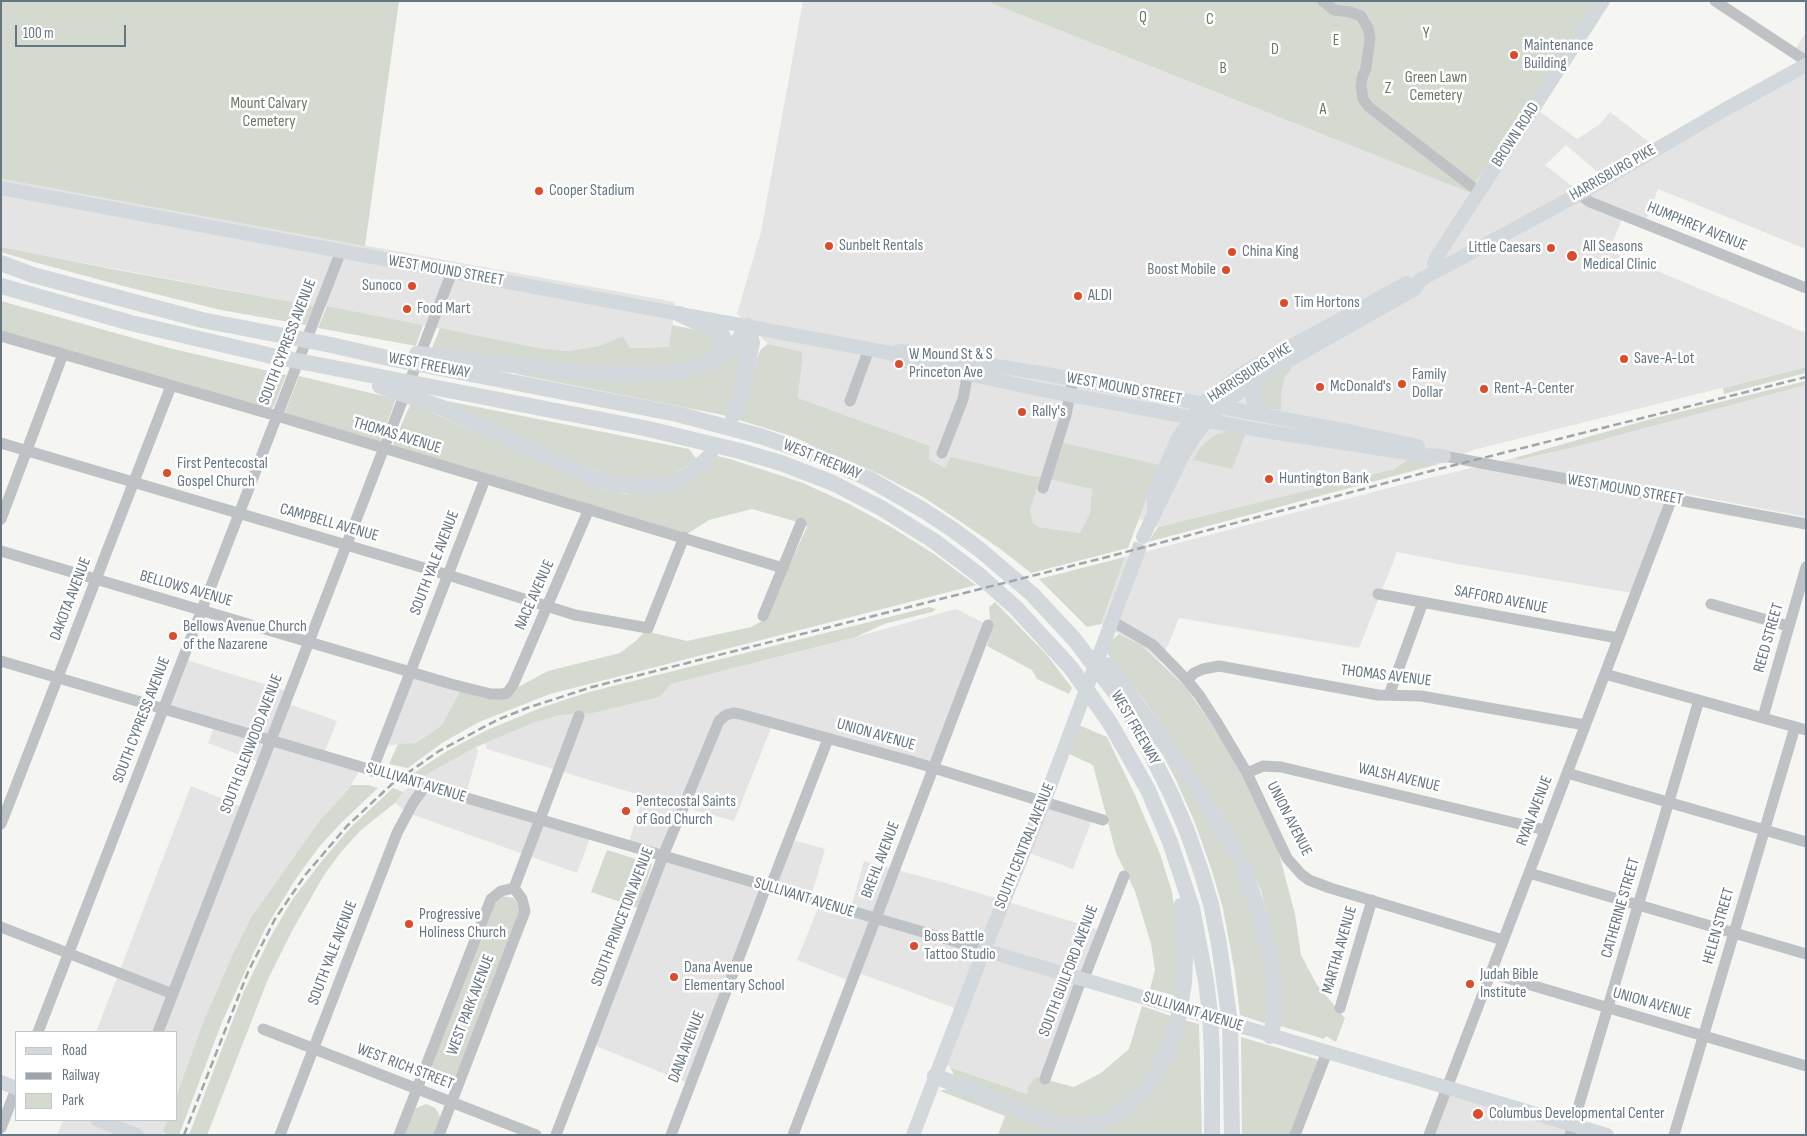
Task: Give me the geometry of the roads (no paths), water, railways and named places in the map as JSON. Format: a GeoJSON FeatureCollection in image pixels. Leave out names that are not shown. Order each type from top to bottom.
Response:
{"type":"FeatureCollection","features":[{"type":"Feature","properties":{"kind":"highway","name":"WEST FREEWAY"},"geometry":{"type":"LineString","coordinates":[[1,263],[33,275],[145,306],[281,336],[450,364],[750,433],[821,457],[870,480],[923,510],[979,549],[1052,614],[1122,693],[1187,832],[1211,904],[1220,944],[1230,1023],[1232,1135]]}},
{"type":"Feature","properties":{"kind":"highway"},"geometry":{"type":"LineString","coordinates":[[1,286],[131,323],[381,382],[440,407],[595,479],[619,485],[646,487],[670,484],[691,474],[710,456]]}},
{"type":"Feature","properties":{"kind":"highway"},"geometry":{"type":"LineString","coordinates":[[679,314],[720,333],[724,339],[724,346],[715,359]]}},
{"type":"Feature","properties":{"kind":"highway"},"geometry":{"type":"LineString","coordinates":[[450,364],[623,375],[687,370],[724,355],[733,348],[748,326]]}},
{"type":"Feature","properties":{"kind":"highway"},"geometry":{"type":"LineString","coordinates":[[733,416],[744,382],[752,343],[748,326]]}},
{"type":"Feature","properties":{"kind":"highway","name":"WEST FREEWAY"},"geometry":{"type":"LineString","coordinates":[[381,382],[445,390],[680,437],[781,463],[833,483],[881,508],[957,558],[985,580],[1031,623],[1076,674],[1110,723],[1148,790],[1170,842],[1192,908],[1206,981],[1212,1053],[1212,1135]]}},
{"type":"Feature","properties":{"kind":"highway"},"geometry":{"type":"LineString","coordinates":[[1122,693],[1199,791],[1242,863],[1261,920],[1273,974],[1277,1010],[1270,1036]]}},
{"type":"Feature","properties":{"kind":"highway"},"geometry":{"type":"LineString","coordinates":[[935,1076],[1048,1121],[1077,1126],[1107,1119],[1141,1094],[1161,1065],[1170,1046],[1178,1019],[1184,983],[1183,918],[1170,842]]}},
{"type":"Feature","properties":{"kind":"main road","name":"BROWN ROAD"},"geometry":{"type":"LineString","coordinates":[[1438,270],[1434,263],[1436,258],[1603,1]]}},
{"type":"Feature","properties":{"kind":"main road","name":"HARRISBURG PIKE"},"geometry":{"type":"LineString","coordinates":[[1192,417],[1202,404],[1236,377],[1255,366],[1412,280],[1420,280],[1579,194],[1724,110],[1806,66]]}},
{"type":"Feature","properties":{"kind":"main road","name":"WEST MOUND STREET"},"geometry":{"type":"LineString","coordinates":[[1,188],[890,353],[902,360],[1073,379],[1267,415],[1422,447],[1444,456]]}},
{"type":"Feature","properties":{"kind":"main road","name":"HARRISBURG PIKE"},"geometry":{"type":"LineString","coordinates":[[1209,420],[1220,407],[1263,375],[1415,289],[1420,280]]}},
{"type":"Feature","properties":{"kind":"main road","name":"WEST MOUND STREET"},"geometry":{"type":"LineString","coordinates":[[969,367],[1070,395],[1258,430],[1421,455],[1444,456]]}},
{"type":"Feature","properties":{"kind":"main road"},"geometry":{"type":"LineString","coordinates":[[1263,375],[1255,384],[1252,395],[1256,407],[1267,415]]}},
{"type":"Feature","properties":{"kind":"main road"},"geometry":{"type":"LineString","coordinates":[[1154,513],[1154,495],[1163,471],[1178,438],[1192,417]]}},
{"type":"Feature","properties":{"kind":"main road"},"geometry":{"type":"LineString","coordinates":[[1143,537],[1183,455],[1196,434],[1209,420]]}},
{"type":"Feature","properties":{"kind":"main road","name":"SOUTH CENTRAL AVENUE"},"geometry":{"type":"LineString","coordinates":[[912,1135],[1044,802],[1136,557]]}},
{"type":"Feature","properties":{"kind":"main road","name":"SULLIVANT AVENUE"},"geometry":{"type":"LineString","coordinates":[[984,950],[1446,1088],[1572,1130],[1607,1135]]}},
{"type":"Feature","properties":{"kind":"main road"},"geometry":{"type":"LineString","coordinates":[[1,1082],[15,1089]]}},
{"type":"Feature","properties":{"kind":"main road"},"geometry":{"type":"LineString","coordinates":[[101,1121],[137,1135]]}},
{"type":"Feature","properties":{"kind":"street"},"geometry":{"type":"LineString","coordinates":[[1323,1],[1334,10],[1350,12],[1361,16],[1368,28],[1370,38],[1366,68],[1361,86],[1363,99],[1369,107],[1479,192]]}},
{"type":"Feature","properties":{"kind":"street"},"geometry":{"type":"LineString","coordinates":[[1715,1],[1806,61]]}},
{"type":"Feature","properties":{"kind":"street","name":"HUMPHREY AVENUE"},"geometry":{"type":"LineString","coordinates":[[1579,194],[1590,202],[1806,288]]}},
{"type":"Feature","properties":{"kind":"street","name":"SOUTH CYPRESS AVENUE"},"geometry":{"type":"LineString","coordinates":[[38,1031],[341,251]]}},
{"type":"Feature","properties":{"kind":"street","name":"SOUTH GLENWOOD AVENUE"},"geometry":{"type":"LineString","coordinates":[[158,1031],[452,272]]}},
{"type":"Feature","properties":{"kind":"street","name":"THOMAS AVENUE"},"geometry":{"type":"LineString","coordinates":[[1,336],[277,416],[783,568]]}},
{"type":"Feature","properties":{"kind":"street"},"geometry":{"type":"LineString","coordinates":[[850,402],[869,349]]}},
{"type":"Feature","properties":{"kind":"street"},"geometry":{"type":"LineString","coordinates":[[1,519],[63,354]]}},
{"type":"Feature","properties":{"kind":"street"},"geometry":{"type":"LineString","coordinates":[[942,453],[963,399],[969,367]]}},
{"type":"Feature","properties":{"kind":"street"},"geometry":{"type":"LineString","coordinates":[[1043,488],[1066,415],[1073,379]]}},
{"type":"Feature","properties":{"kind":"street","name":"DAKOTA AVENUE"},"geometry":{"type":"LineString","coordinates":[[1,824],[171,386]]}},
{"type":"Feature","properties":{"kind":"street","name":"CAMPBELL AVENUE"},"geometry":{"type":"LineString","coordinates":[[1,442],[448,575],[575,615],[648,628],[684,537]]}},
{"type":"Feature","properties":{"kind":"street","name":"WEST MOUND STREET"},"geometry":{"type":"LineString","coordinates":[[1444,456],[1806,524]]}},
{"type":"Feature","properties":{"kind":"street","name":"SOUTH YALE AVENUE"},"geometry":{"type":"LineString","coordinates":[[372,771],[485,479]]}},
{"type":"Feature","properties":{"kind":"street","name":"RYAN AVENUE"},"geometry":{"type":"LineString","coordinates":[[1429,1135],[1672,498]]}},
{"type":"Feature","properties":{"kind":"street","name":"NACE AVENUE"},"geometry":{"type":"LineString","coordinates":[[507,692],[513,685],[589,509]]}},
{"type":"Feature","properties":{"kind":"street"},"geometry":{"type":"LineString","coordinates":[[764,616],[801,523]]}},
{"type":"Feature","properties":{"kind":"street","name":"BELLOWS AVENUE"},"geometry":{"type":"LineString","coordinates":[[1,551],[451,684],[491,694],[507,692]]}},
{"type":"Feature","properties":{"kind":"street","name":"REED STREET"},"geometry":{"type":"LineString","coordinates":[[1763,717],[1806,567]]}},
{"type":"Feature","properties":{"kind":"street","name":"SAFFORD AVENUE"},"geometry":{"type":"LineString","coordinates":[[1378,594],[1618,638]]}},
{"type":"Feature","properties":{"kind":"street"},"geometry":{"type":"LineString","coordinates":[[1389,695],[1423,602]]}},
{"type":"Feature","properties":{"kind":"street"},"geometry":{"type":"LineString","coordinates":[[1711,604],[1788,626]]}},
{"type":"Feature","properties":{"kind":"street","name":"UNION AVENUE"},"geometry":{"type":"LineString","coordinates":[[1112,621],[1153,645],[1187,680],[1218,724],[1247,773],[1282,848],[1293,866],[1309,880],[1502,940]]}},
{"type":"Feature","properties":{"kind":"street","name":"BREHL AVENUE"},"geometry":{"type":"LineString","coordinates":[[793,1135],[988,625]]}},
{"type":"Feature","properties":{"kind":"street","name":"SULLIVANT AVENUE"},"geometry":{"type":"LineString","coordinates":[[1,661],[984,950]]}},
{"type":"Feature","properties":{"kind":"street","name":"THOMAS AVENUE"},"geometry":{"type":"LineString","coordinates":[[1187,680],[1194,673],[1203,669],[1219,666],[1378,695],[1421,696],[1586,725]]}},
{"type":"Feature","properties":{"kind":"street"},"geometry":{"type":"LineString","coordinates":[[1605,674],[1763,717],[1800,729]]}},
{"type":"Feature","properties":{"kind":"street","name":"CATHERINE STREET"},"geometry":{"type":"LineString","coordinates":[[1572,1130],[1699,700]]}},
{"type":"Feature","properties":{"kind":"street","name":"UNION AVENUE"},"geometry":{"type":"LineString","coordinates":[[726,715],[740,714],[828,738],[1103,820]]}},
{"type":"Feature","properties":{"kind":"street","name":"SOUTH PRINCETON AVENUE"},"geometry":{"type":"LineString","coordinates":[[556,1135],[663,856],[719,721],[726,715]]}},
{"type":"Feature","properties":{"kind":"street"},"geometry":{"type":"LineString","coordinates":[[514,888],[579,716]]}},
{"type":"Feature","properties":{"kind":"street","name":"HELEN STREET"},"geometry":{"type":"LineString","coordinates":[[1674,1135],[1764,830],[1800,729]]}},
{"type":"Feature","properties":{"kind":"street","name":"DANA AVENUE"},"geometry":{"type":"LineString","coordinates":[[670,1135],[828,738]]}},
{"type":"Feature","properties":{"kind":"street","name":"WALSH AVENUE"},"geometry":{"type":"LineString","coordinates":[[1247,773],[1263,766],[1281,767],[1545,830]]}},
{"type":"Feature","properties":{"kind":"street"},"geometry":{"type":"LineString","coordinates":[[1567,773],[1806,842]]}},
{"type":"Feature","properties":{"kind":"street","name":"SOUTH YALE AVENUE"},"geometry":{"type":"LineString","coordinates":[[280,1135],[397,833],[413,803],[425,786]]}},
{"type":"Feature","properties":{"kind":"street"},"geometry":{"type":"LineString","coordinates":[[1529,873],[1806,954]]}},
{"type":"Feature","properties":{"kind":"street","name":"SOUTH GUILFORD AVENUE"},"geometry":{"type":"LineString","coordinates":[[1045,1078],[1124,876]]}},
{"type":"Feature","properties":{"kind":"street","name":"WEST PARK AVENUE"},"geometry":{"type":"LineString","coordinates":[[399,1135],[491,899],[501,891],[514,888],[522,900],[525,911],[439,1135]]}},
{"type":"Feature","properties":{"kind":"street","name":"MARTHA AVENUE"},"geometry":{"type":"LineString","coordinates":[[1340,1008],[1372,900]]}},
{"type":"Feature","properties":{"kind":"street"},"geometry":{"type":"LineString","coordinates":[[1,927],[173,994]]}},
{"type":"Feature","properties":{"kind":"street","name":"UNION AVENUE"},"geometry":{"type":"LineString","coordinates":[[1490,973],[1806,1066]]}},
{"type":"Feature","properties":{"kind":"street","name":"WEST RICH STREET"},"geometry":{"type":"LineString","coordinates":[[263,1028],[536,1135]]}},
{"type":"Feature","properties":{"kind":"street"},"geometry":{"type":"LineString","coordinates":[[1295,1135],[1327,1052]]}},
{"type":"Feature","properties":{"kind":"street"},"geometry":{"type":"LineString","coordinates":[[1,1128],[15,1092]]}},
{"type":"Feature","properties":{"kind":"tunnel"},"geometry":{"type":"LineString","coordinates":[[1136,557],[1143,537]]}},
{"type":"Feature","properties":{"kind":"railway"},"geometry":{"type":"LineString","coordinates":[[184,1135],[248,972],[275,919],[306,874],[347,826],[392,784],[439,751],[497,720],[592,687],[1107,557],[1431,471],[1806,377]]}},
{"type":"Feature","properties":{"kind":"place","name":"Maintenance Building"},"geometry":{"type":"Point","coordinates":[1514,55]}},
{"type":"Feature","properties":{"kind":"place","name":"Cooper Stadium"},"geometry":{"type":"Point","coordinates":[539,191]}},
{"type":"Feature","properties":{"kind":"place","name":"Sunbelt Rentals"},"geometry":{"type":"Point","coordinates":[829,246]}},
{"type":"Feature","properties":{"kind":"place","name":"Little Caesars"},"geometry":{"type":"Point","coordinates":[1551,248]}},
{"type":"Feature","properties":{"kind":"place","name":"China King"},"geometry":{"type":"Point","coordinates":[1232,252]}},
{"type":"Feature","properties":{"kind":"place","name":"All Seasons Medical Clinic"},"geometry":{"type":"Point","coordinates":[1572,256]}},
{"type":"Feature","properties":{"kind":"place","name":"Boost Mobile"},"geometry":{"type":"Point","coordinates":[1226,270]}},
{"type":"Feature","properties":{"kind":"place","name":"Sunoco"},"geometry":{"type":"Point","coordinates":[412,286]}},
{"type":"Feature","properties":{"kind":"place","name":"ALDI"},"geometry":{"type":"Point","coordinates":[1078,296]}},
{"type":"Feature","properties":{"kind":"place","name":"Tim Hortons"},"geometry":{"type":"Point","coordinates":[1284,303]}},
{"type":"Feature","properties":{"kind":"place","name":"Food Mart"},"geometry":{"type":"Point","coordinates":[407,309]}},
{"type":"Feature","properties":{"kind":"place","name":"Save-A-Lot"},"geometry":{"type":"Point","coordinates":[1624,359]}},
{"type":"Feature","properties":{"kind":"place","name":"W Mound St & S Princeton Ave"},"geometry":{"type":"Point","coordinates":[899,364]}},
{"type":"Feature","properties":{"kind":"place","name":"Family Dollar"},"geometry":{"type":"Point","coordinates":[1402,384]}},
{"type":"Feature","properties":{"kind":"place","name":"McDonald's"},"geometry":{"type":"Point","coordinates":[1320,387]}},
{"type":"Feature","properties":{"kind":"place","name":"Rent-A-Center"},"geometry":{"type":"Point","coordinates":[1484,389]}},
{"type":"Feature","properties":{"kind":"place","name":"Rally's"},"geometry":{"type":"Point","coordinates":[1022,412]}},
{"type":"Feature","properties":{"kind":"place","name":"First Pentecostal Gospel Church"},"geometry":{"type":"Point","coordinates":[167,473]}},
{"type":"Feature","properties":{"kind":"place","name":"Huntington Bank"},"geometry":{"type":"Point","coordinates":[1269,479]}},
{"type":"Feature","properties":{"kind":"place","name":"Bellows Avenue Church of the Nazarene"},"geometry":{"type":"Point","coordinates":[173,636]}},
{"type":"Feature","properties":{"kind":"place","name":"Pentecostal Saints of God Church"},"geometry":{"type":"Point","coordinates":[626,811]}},
{"type":"Feature","properties":{"kind":"place","name":"Progressive Holiness Church"},"geometry":{"type":"Point","coordinates":[409,924]}},
{"type":"Feature","properties":{"kind":"place","name":"Boss Battle Tattoo Studio"},"geometry":{"type":"Point","coordinates":[914,946]}},
{"type":"Feature","properties":{"kind":"place","name":"Dana Avenue Elementary School"},"geometry":{"type":"Point","coordinates":[674,977]}},
{"type":"Feature","properties":{"kind":"place","name":"Judah Bible Institute"},"geometry":{"type":"Point","coordinates":[1470,984]}},
{"type":"Feature","properties":{"kind":"place","name":"Columbus Developmental Center"},"geometry":{"type":"Point","coordinates":[1478,1114]}},
{"type":"Feature","properties":{"kind":"park label","name":"Q"},"geometry":{"type":"Point","coordinates":[1143,18]}},
{"type":"Feature","properties":{"kind":"park label","name":"C"},"geometry":{"type":"Point","coordinates":[1210,20]}},
{"type":"Feature","properties":{"kind":"park label","name":"Y"},"geometry":{"type":"Point","coordinates":[1426,34]}},
{"type":"Feature","properties":{"kind":"park label","name":"E"},"geometry":{"type":"Point","coordinates":[1336,41]}},
{"type":"Feature","properties":{"kind":"park label","name":"D"},"geometry":{"type":"Point","coordinates":[1275,50]}},
{"type":"Feature","properties":{"kind":"park label","name":"B"},"geometry":{"type":"Point","coordinates":[1223,69]}},
{"type":"Feature","properties":{"kind":"park label","name":"Green Lawn Cemetery"},"geometry":{"type":"Point","coordinates":[1436,87]}},
{"type":"Feature","properties":{"kind":"park label","name":"Z"},"geometry":{"type":"Point","coordinates":[1388,89]}},
{"type":"Feature","properties":{"kind":"park label","name":"A"},"geometry":{"type":"Point","coordinates":[1323,110]}},
{"type":"Feature","properties":{"kind":"park label","name":"Mount Calvary Cemetery"},"geometry":{"type":"Point","coordinates":[269,113]}}]}
